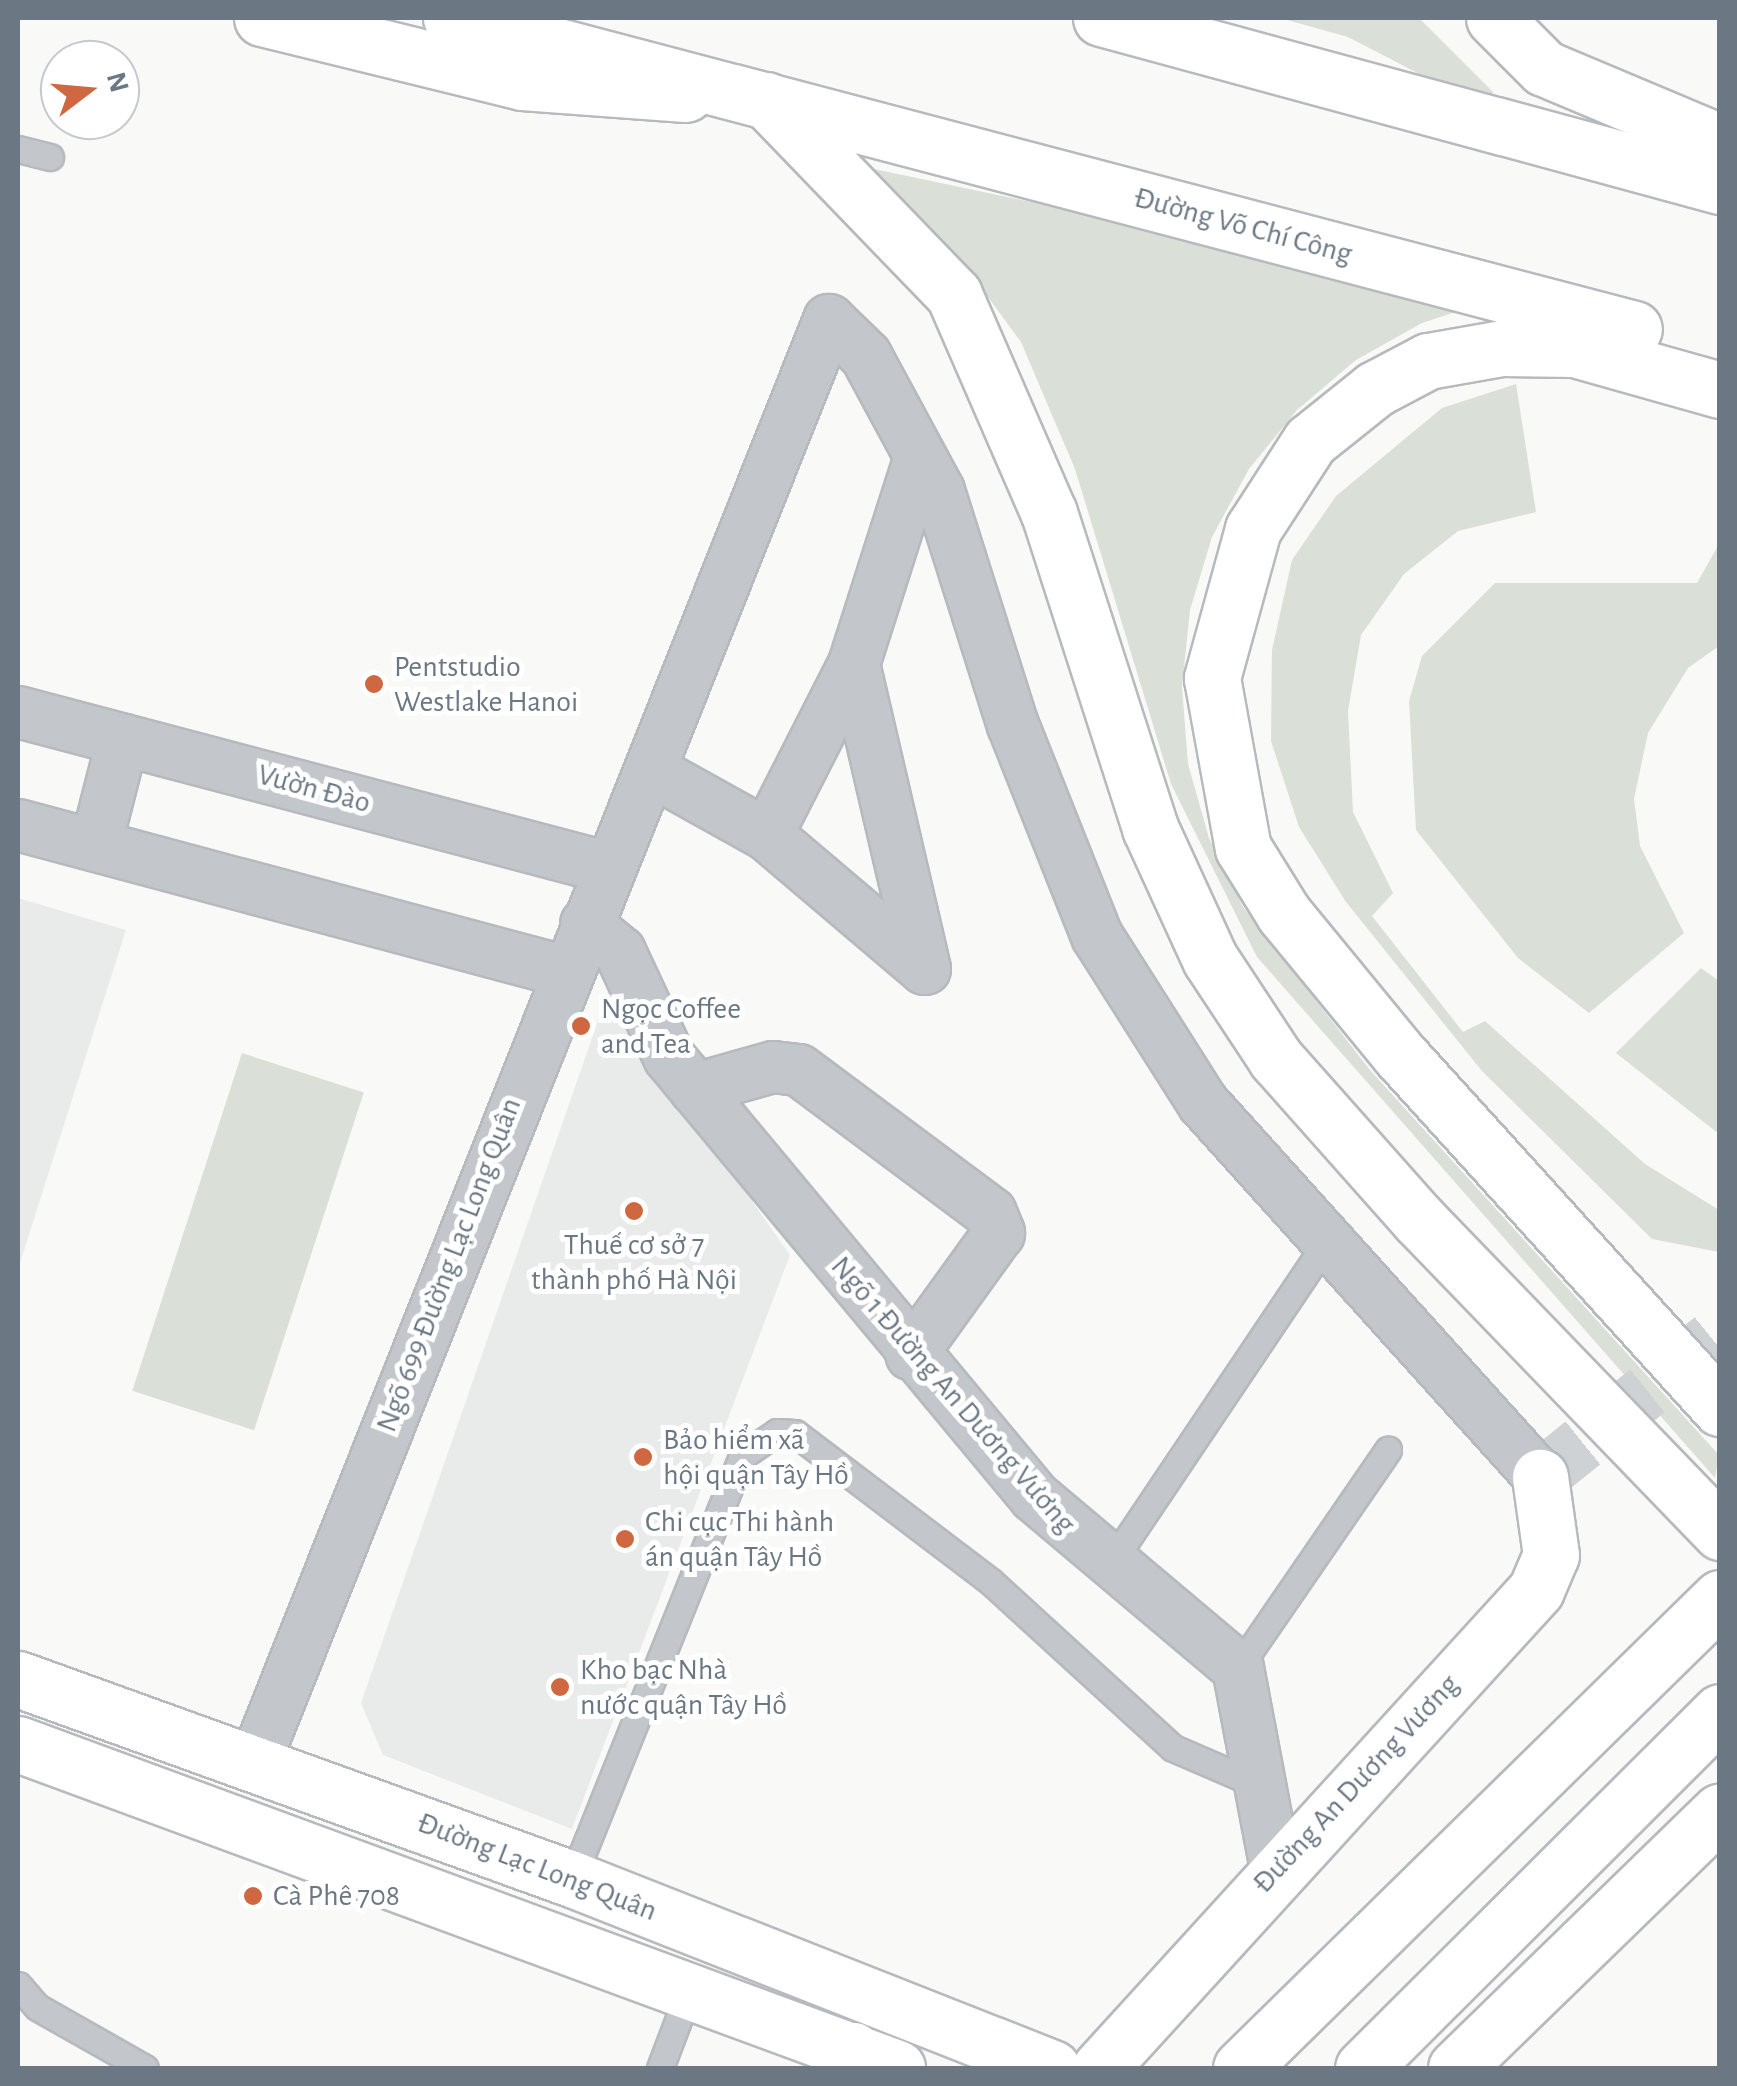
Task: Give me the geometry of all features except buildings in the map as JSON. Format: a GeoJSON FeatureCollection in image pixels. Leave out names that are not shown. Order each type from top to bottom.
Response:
{"type":"FeatureCollection","features":[{"type":"Feature","properties":{"kind":"main road","name":"Đường Võ Chí Công"},"geometry":{"type":"LineString","coordinates":[[262,18],[522,82],[766,100]]}},
{"type":"Feature","properties":{"kind":"main road","name":"Đường Võ Chí Công"},"geometry":{"type":"LineString","coordinates":[[451,18],[1720,351]]}},
{"type":"Feature","properties":{"kind":"main road"},"geometry":{"type":"LineString","coordinates":[[1101,18],[1720,186]]}},
{"type":"Feature","properties":{"kind":"main road"},"geometry":{"type":"LineString","coordinates":[[1494,18],[1544,68],[1720,142]]}},
{"type":"Feature","properties":{"kind":"main road"},"geometry":{"type":"LineString","coordinates":[[766,100],[954,296],[1049,513],[1150,828],[1210,960],[1276,1059],[1354,1147],[1720,1532]]}},
{"type":"Feature","properties":{"kind":"main road"},"geometry":{"type":"LineString","coordinates":[[1720,390],[1574,349],[1520,348],[1428,361],[1375,389],[1310,441],[1253,529],[1212,678],[1243,848],[1284,914],[1398,1054],[1720,1408]]}},
{"type":"Feature","properties":{"kind":"main road","name":"Đường An Dương Vương"},"geometry":{"type":"LineString","coordinates":[[1100,2068],[1276,1870],[1536,1590],[1552,1555],[1540,1477]]}},
{"type":"Feature","properties":{"kind":"main road"},"geometry":{"type":"LineString","coordinates":[[1241,2068],[1720,1598]]}},
{"type":"Feature","properties":{"kind":"main road","name":"Đường Lạc Long Quân"},"geometry":{"type":"LineString","coordinates":[[18,1679],[572,1879],[1052,2068]]}},
{"type":"Feature","properties":{"kind":"main road"},"geometry":{"type":"LineString","coordinates":[[1363,2068],[1720,1712]]}},
{"type":"Feature","properties":{"kind":"main road","name":"Đường Lạc Long Quân"},"geometry":{"type":"LineString","coordinates":[[18,1744],[690,1989],[872,2062]]}},
{"type":"Feature","properties":{"kind":"main road"},"geometry":{"type":"LineString","coordinates":[[1456,2068],[1720,1811]]}},
{"type":"Feature","properties":{"kind":"street","name":"Ngõ 699 Đường Lạc Long Quân"},"geometry":{"type":"LineString","coordinates":[[255,1762],[563,971],[652,771],[829,320],[866,356],[920,457]]}},
{"type":"Feature","properties":{"kind":"street"},"geometry":{"type":"LineString","coordinates":[[767,835],[854,664],[920,457]]}},
{"type":"Feature","properties":{"kind":"street"},"geometry":{"type":"LineString","coordinates":[[920,457],[1097,936],[1203,1103],[1540,1477]]}},
{"type":"Feature","properties":{"kind":"street"},"geometry":{"type":"LineString","coordinates":[[652,771],[767,835],[925,970],[854,664]]}},
{"type":"Feature","properties":{"kind":"street","name":"Vườn Đào"},"geometry":{"type":"LineString","coordinates":[[18,712],[609,868]]}},
{"type":"Feature","properties":{"kind":"street"},"geometry":{"type":"LineString","coordinates":[[96,844],[123,740]]}},
{"type":"Feature","properties":{"kind":"street"},"geometry":{"type":"LineString","coordinates":[[18,825],[563,971]]}},
{"type":"Feature","properties":{"kind":"street","name":"Ngõ 1 Đường An Dương Vương"},"geometry":{"type":"LineString","coordinates":[[586,924],[620,952],[669,1057],[911,1355],[1109,1566],[1238,1668]]}},
{"type":"Feature","properties":{"kind":"street"},"geometry":{"type":"LineString","coordinates":[[695,1089],[773,1067],[798,1070],[990,1213],[999,1233],[911,1355]]}},
{"type":"Feature","properties":{"kind":"street"},"geometry":{"type":"LineString","coordinates":[[1238,1668],[1252,1782],[1276,1870]]}},
{"type":"Feature","properties":{"kind":"lane"},"geometry":{"type":"LineString","coordinates":[[18,149],[50,158]]}},
{"type":"Feature","properties":{"kind":"lane"},"geometry":{"type":"LineString","coordinates":[[1109,1566],[1327,1241]]}},
{"type":"Feature","properties":{"kind":"lane"},"geometry":{"type":"LineString","coordinates":[[572,1879],[742,1456],[776,1432],[795,1433],[991,1582],[1174,1748],[1252,1782]]}},
{"type":"Feature","properties":{"kind":"lane"},"geometry":{"type":"LineString","coordinates":[[1238,1668],[1388,1450]]}},
{"type":"Feature","properties":{"kind":"lane"},"geometry":{"type":"LineString","coordinates":[[18,1985],[37,2008],[146,2068]]}},
{"type":"Feature","properties":{"kind":"lane"},"geometry":{"type":"LineString","coordinates":[[660,2068],[690,1989]]}},
{"type":"Feature","properties":{"kind":"shaded area"},"geometry":{"type":"Polygon","coordinates":[[[1280,18],[1419,18],[1493,92],[1487,109],[1348,37],[1280,18]]]}},
{"type":"Feature","properties":{"kind":"shaded area"},"geometry":{"type":"Polygon","coordinates":[[[874,169],[1495,299],[1422,323],[1356,360],[1297,410],[1249,469],[1212,537],[1190,610],[1182,687],[1188,764],[1209,838],[1243,907],[1370,1070],[1719,1455],[1715,1478],[1257,957],[1171,784],[1075,469],[1021,342],[955,252],[874,169]]]}},
{"type":"Feature","properties":{"kind":"shaded area"},"geometry":{"type":"Polygon","coordinates":[[[1516,384],[1536,512],[1458,531],[1404,574],[1361,635],[1348,711],[1353,812],[1393,893],[1372,916],[1463,1032],[1485,1021],[1645,1164],[1719,1210],[1719,1252],[1652,1239],[1482,1071],[1346,902],[1299,827],[1271,741],[1272,650],[1292,560],[1336,496],[1442,408],[1516,384]]]}},
{"type":"Feature","properties":{"kind":"shaded area"},"geometry":{"type":"Polygon","coordinates":[[[1719,544],[1719,646],[1688,668],[1648,733],[1634,799],[1640,846],[1684,933],[1589,1013],[1518,958],[1416,830],[1409,701],[1422,656],[1495,583],[1697,583],[1719,544]]]}},
{"type":"Feature","properties":{"kind":"shaded area"},"geometry":{"type":"Polygon","coordinates":[[[18,898],[126,930],[18,1269],[18,898]]]}},
{"type":"Feature","properties":{"kind":"shaded area"},"geometry":{"type":"Polygon","coordinates":[[[1701,968],[1719,981],[1719,1134],[1616,1053],[1701,968]]]}},
{"type":"Feature","properties":{"kind":"shaded area"},"geometry":{"type":"Polygon","coordinates":[[[608,992],[623,995],[658,1069],[790,1255],[572,1829],[383,1755],[361,1703],[608,992]]]}},
{"type":"Feature","properties":{"kind":"shaded area"},"geometry":{"type":"Polygon","coordinates":[[[242,1053],[364,1093],[254,1430],[132,1391],[242,1053]]]}},
{"type":"Feature","properties":{"kind":"tunnel"},"geometry":{"type":"LineString","coordinates":[[1540,1477],[1720,1332]]}},
{"type":"Feature","properties":{"kind":"place","name":"Pentstudio Westlake Hanoi"},"geometry":{"type":"Point","coordinates":[374,684]}},
{"type":"Feature","properties":{"kind":"place","name":"Ngọc Coffee and Tea"},"geometry":{"type":"Point","coordinates":[581,1026]}},
{"type":"Feature","properties":{"kind":"place","name":"Thuế cơ sở 7 thành phố Hà Nội"},"geometry":{"type":"Point","coordinates":[634,1211]}},
{"type":"Feature","properties":{"kind":"place","name":"Bảo hiểm xã hội quận Tây Hồ"},"geometry":{"type":"Point","coordinates":[643,1457]}},
{"type":"Feature","properties":{"kind":"place","name":"Chi cục Thi hành án quận Tây Hồ"},"geometry":{"type":"Point","coordinates":[625,1539]}},
{"type":"Feature","properties":{"kind":"place","name":"Kho bạc Nhà nước quận Tây Hồ"},"geometry":{"type":"Point","coordinates":[560,1687]}},
{"type":"Feature","properties":{"kind":"place","name":"Cà Phê 708"},"geometry":{"type":"Point","coordinates":[253,1896]}}]}
